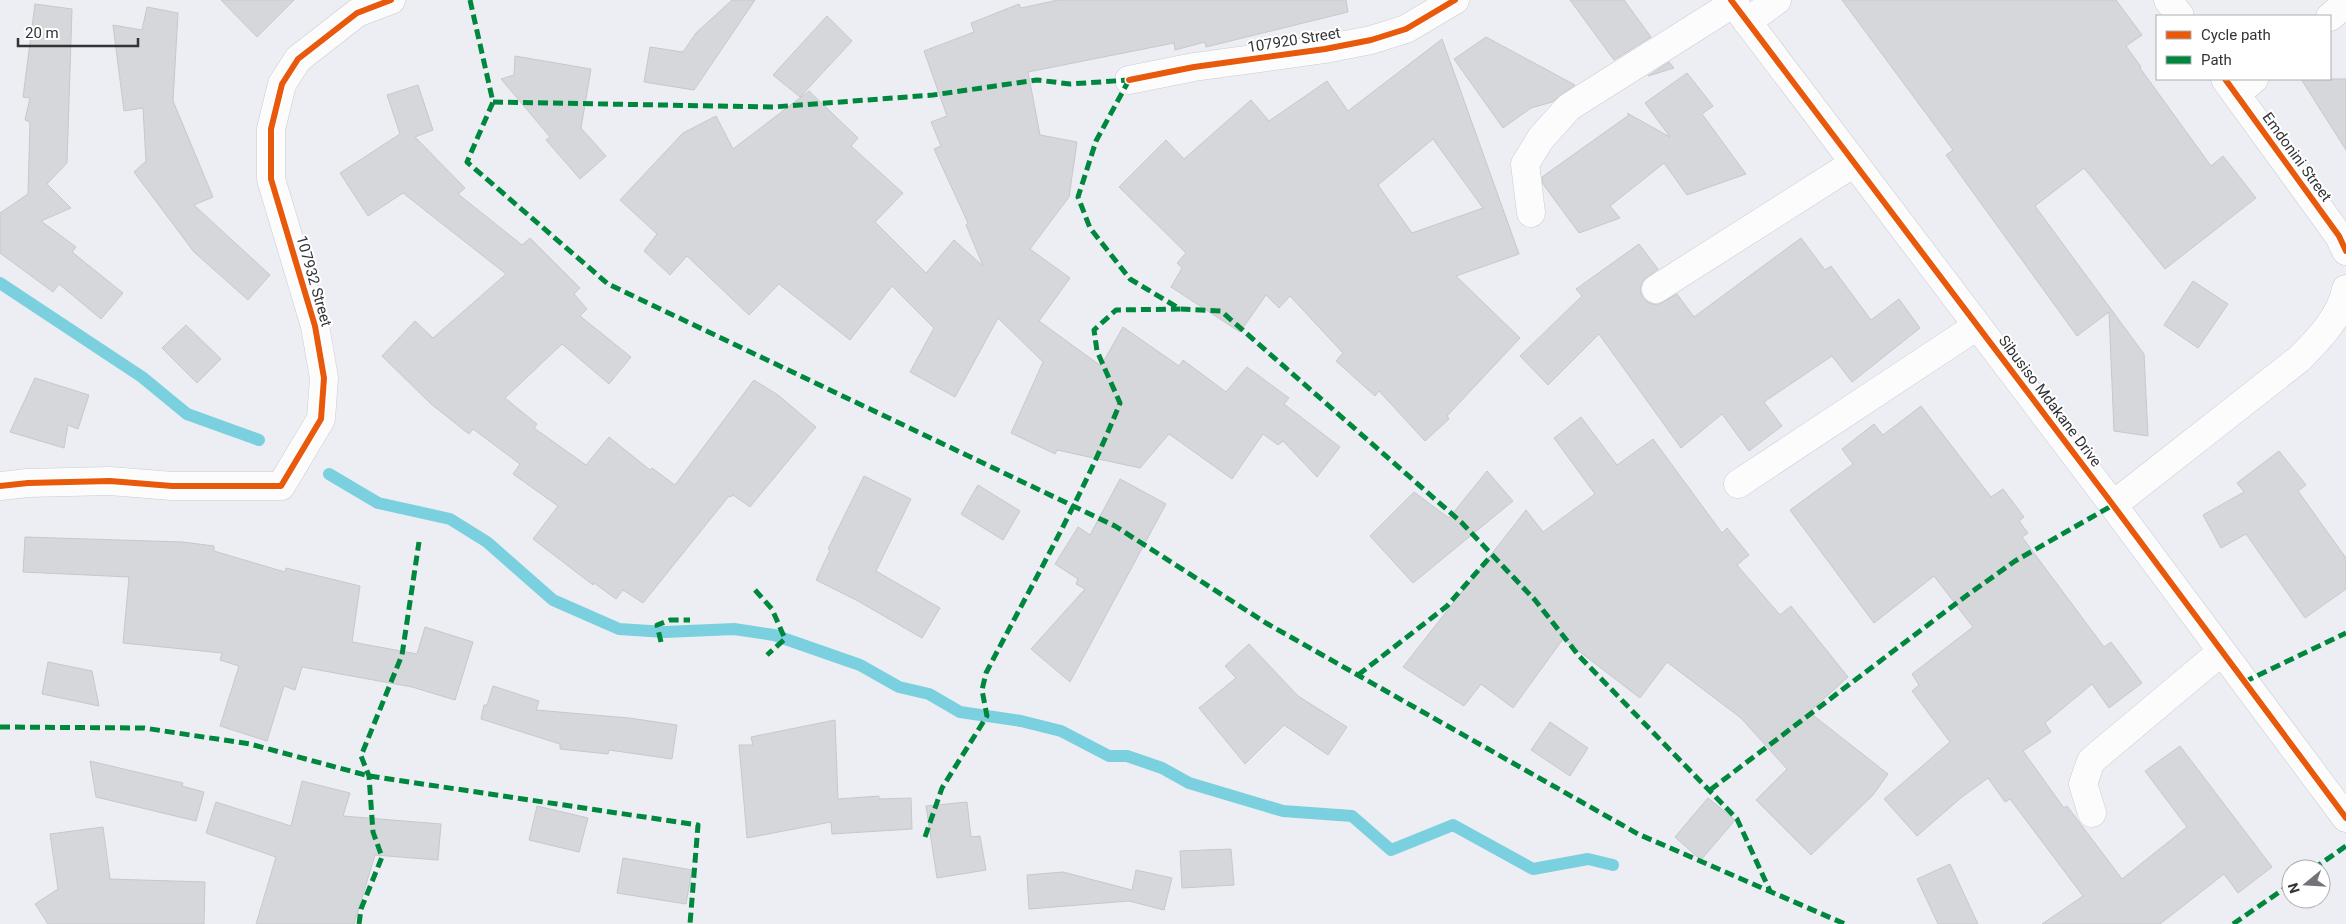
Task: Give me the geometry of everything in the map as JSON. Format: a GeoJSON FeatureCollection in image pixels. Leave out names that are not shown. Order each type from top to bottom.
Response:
{"type":"FeatureCollection","features":[{"type":"Feature","properties":{"kind":"street","name":"107932 Street"},"geometry":{"type":"LineString","coordinates":[[0,486],[28,483],[110,481],[172,486],[281,486],[321,419],[324,378],[315,326],[271,179],[271,129],[282,84],[298,59],[357,14],[391,0]]}},
{"type":"Feature","properties":{"kind":"street","name":"107920 Street"},"geometry":{"type":"LineString","coordinates":[[1129,80],[1371,40],[1406,29],[1455,0]]}},
{"type":"Feature","properties":{"kind":"street"},"geometry":{"type":"LineString","coordinates":[[1531,213],[1525,164],[1541,138],[1568,108],[1737,8],[1777,0]]}},
{"type":"Feature","properties":{"kind":"street"},"geometry":{"type":"LineString","coordinates":[[2168,0],[2179,15]]}},
{"type":"Feature","properties":{"kind":"street"},"geometry":{"type":"LineString","coordinates":[[2331,16],[2346,3]]}},
{"type":"Feature","properties":{"kind":"street","name":"Sibusiso Mdakane Drive"},"geometry":{"type":"LineString","coordinates":[[1737,8],[2113,505],[2346,818]]}},
{"type":"Feature","properties":{"kind":"street","name":"Emdonini Street"},"geometry":{"type":"LineString","coordinates":[[2239,84],[2339,236],[2346,251]]}},
{"type":"Feature","properties":{"kind":"street"},"geometry":{"type":"LineString","coordinates":[[1656,289],[1854,164]]}},
{"type":"Feature","properties":{"kind":"street"},"geometry":{"type":"LineString","coordinates":[[2113,505],[2299,360],[2335,317],[2346,289]]}},
{"type":"Feature","properties":{"kind":"street"},"geometry":{"type":"LineString","coordinates":[[1738,484],[1977,326]]}},
{"type":"Feature","properties":{"kind":"street"},"geometry":{"type":"LineString","coordinates":[[2092,812],[2083,784],[2091,761],[2221,652]]}},
{"type":"Feature","properties":{"kind":"building"},"geometry":{"type":"Polygon","coordinates":[[[221,0],[294,0],[257,37],[221,0]]]}},
{"type":"Feature","properties":{"kind":"building"},"geometry":{"type":"Polygon","coordinates":[[[732,0],[755,0],[694,90],[644,82],[650,47],[683,52],[696,33],[732,0]]]}},
{"type":"Feature","properties":{"kind":"building"},"geometry":{"type":"Polygon","coordinates":[[[1058,0],[1346,0],[1348,12],[1206,47],[1205,42],[1175,50],[1174,43],[1028,72],[1040,135],[1077,142],[1069,197],[1030,249],[1070,278],[1039,321],[1101,366],[1123,327],[1179,366],[1183,360],[1226,392],[1247,367],[1289,398],[1284,404],[1340,447],[1317,477],[1283,441],[1278,445],[1263,434],[1232,479],[1169,434],[1140,468],[1057,450],[1055,454],[1011,433],[1043,362],[998,318],[955,397],[910,372],[934,328],[892,286],[850,340],[779,284],[749,315],[687,256],[670,275],[644,251],[657,234],[620,200],[683,133],[716,116],[733,149],[809,91],[858,138],[851,146],[903,193],[875,222],[926,273],[954,240],[983,266],[966,225],[968,223],[934,149],[941,146],[931,122],[947,116],[924,51],[974,32],[971,23],[1019,4],[1021,8],[1058,0]]]}},
{"type":"Feature","properties":{"kind":"building"},"geometry":{"type":"Polygon","coordinates":[[[1570,0],[1624,0],[1651,37],[1614,60],[1570,0]]]}},
{"type":"Feature","properties":{"kind":"building"},"geometry":{"type":"Polygon","coordinates":[[[1842,0],[2116,0],[2142,35],[2126,46],[2140,68],[2211,166],[2223,156],[2256,198],[2165,269],[2084,168],[2035,206],[2144,354],[2148,436],[2114,431],[2109,312],[2077,336],[1946,155],[1953,150],[1842,0]]]}},
{"type":"Feature","properties":{"kind":"building"},"geometry":{"type":"Polygon","coordinates":[[[35,4],[72,9],[67,163],[47,184],[71,208],[41,221],[76,247],[72,252],[123,293],[101,319],[59,284],[53,292],[0,253],[0,213],[28,194],[30,122],[25,120],[30,98],[23,97],[35,4]]]}},
{"type":"Feature","properties":{"kind":"building"},"geometry":{"type":"Polygon","coordinates":[[[147,7],[178,13],[173,101],[213,197],[194,205],[270,275],[248,300],[194,252],[134,172],[146,161],[143,108],[124,111],[113,25],[142,30],[147,7]]]}},
{"type":"Feature","properties":{"kind":"building"},"geometry":{"type":"Polygon","coordinates":[[[827,16],[852,41],[800,97],[773,75],[827,16]]]}},
{"type":"Feature","properties":{"kind":"building"},"geometry":{"type":"Polygon","coordinates":[[[1486,37],[1575,85],[1552,102],[1531,108],[1503,128],[1454,59],[1486,37]]]}},
{"type":"Feature","properties":{"kind":"building"},"geometry":{"type":"Polygon","coordinates":[[[1442,39],[1519,254],[1456,276],[1520,338],[1447,416],[1449,419],[1425,441],[1379,391],[1375,396],[1336,361],[1343,353],[1290,296],[1279,308],[1266,295],[1240,332],[1171,287],[1182,268],[1177,263],[1186,253],[1119,187],[1166,140],[1184,159],[1251,100],[1269,121],[1327,81],[1348,111],[1442,39]],[[1433,139],[1378,185],[1412,233],[1483,208],[1433,139]]]}},
{"type":"Feature","properties":{"kind":"building"},"geometry":{"type":"Polygon","coordinates":[[[515,56],[591,69],[581,128],[606,156],[580,179],[546,140],[550,137],[501,79],[514,75],[515,56]]]}},
{"type":"Feature","properties":{"kind":"building"},"geometry":{"type":"Polygon","coordinates":[[[1669,62],[1674,68],[1648,76],[1669,62]]]}},
{"type":"Feature","properties":{"kind":"building"},"geometry":{"type":"Polygon","coordinates":[[[1687,73],[1713,106],[1702,114],[1746,174],[1687,195],[1664,163],[1610,206],[1620,218],[1579,233],[1543,184],[1542,177],[1629,115],[1627,113],[1670,137],[1645,103],[1687,73]]]}},
{"type":"Feature","properties":{"kind":"building"},"geometry":{"type":"Polygon","coordinates":[[[2346,79],[2346,150],[2302,80],[2346,79]]]}},
{"type":"Feature","properties":{"kind":"building"},"geometry":{"type":"Polygon","coordinates":[[[418,85],[433,130],[415,137],[465,188],[458,194],[522,245],[530,238],[580,288],[574,294],[587,309],[580,316],[631,357],[609,384],[562,344],[505,398],[537,424],[534,428],[586,465],[609,437],[650,470],[652,468],[675,485],[754,380],[778,395],[816,427],[750,507],[733,495],[729,496],[643,603],[623,590],[616,599],[594,583],[593,585],[533,539],[558,506],[513,474],[520,464],[473,429],[469,434],[431,404],[382,356],[415,321],[433,338],[506,274],[403,193],[368,216],[340,173],[400,134],[387,95],[418,85]]]}},
{"type":"Feature","properties":{"kind":"building"},"geometry":{"type":"Polygon","coordinates":[[[1801,238],[1825,270],[1831,266],[1871,320],[1899,299],[1920,328],[1852,382],[1832,356],[1764,402],[1782,426],[1749,451],[1722,414],[1681,448],[1599,334],[1548,385],[1520,356],[1582,296],[1576,289],[1639,244],[1658,269],[1642,282],[1640,290],[1643,298],[1649,303],[1657,305],[1677,294],[1694,317],[1801,238]]]}},
{"type":"Feature","properties":{"kind":"building"},"geometry":{"type":"Polygon","coordinates":[[[2193,281],[2228,304],[2198,348],[2164,325],[2193,281]]]}},
{"type":"Feature","properties":{"kind":"building"},"geometry":{"type":"Polygon","coordinates":[[[186,325],[221,359],[197,383],[162,348],[186,325]]]}},
{"type":"Feature","properties":{"kind":"building"},"geometry":{"type":"Polygon","coordinates":[[[35,378],[89,395],[78,429],[68,425],[64,448],[10,432],[35,378]]]}},
{"type":"Feature","properties":{"kind":"building"},"geometry":{"type":"Polygon","coordinates":[[[1921,406],[1991,497],[2003,489],[2024,517],[2019,521],[2028,533],[2022,537],[2104,647],[2111,642],[2142,683],[2109,708],[2092,684],[2045,723],[2051,732],[2023,751],[2064,808],[2067,806],[2122,879],[2187,827],[2145,771],[2180,746],[2272,867],[2238,893],[2224,874],[2160,924],[2042,924],[2083,896],[2010,799],[2005,802],[1988,778],[1962,797],[1917,836],[1884,799],[1950,742],[1912,691],[1919,685],[1912,674],[1973,627],[1934,576],[1874,623],[1790,510],[1853,464],[1842,449],[1874,424],[1883,435],[1921,406]]]}},
{"type":"Feature","properties":{"kind":"building"},"geometry":{"type":"Polygon","coordinates":[[[1581,417],[1617,465],[1653,439],[1722,533],[1727,528],[1749,555],[1737,565],[1780,615],[1791,606],[1848,677],[1809,712],[1888,774],[1873,795],[1811,855],[1756,800],[1787,769],[1741,718],[1667,662],[1640,698],[1563,639],[1513,708],[1481,684],[1464,706],[1403,667],[1526,510],[1543,532],[1595,494],[1554,438],[1581,417]]]}},
{"type":"Feature","properties":{"kind":"building"},"geometry":{"type":"Polygon","coordinates":[[[2279,451],[2306,485],[2298,491],[2346,558],[2346,589],[2305,618],[2246,534],[2221,548],[2203,515],[2244,492],[2237,483],[2279,451]]]}},
{"type":"Feature","properties":{"kind":"building"},"geometry":{"type":"Polygon","coordinates":[[[1487,471],[1513,501],[1413,583],[1370,536],[1414,492],[1449,518],[1487,471]]]}},
{"type":"Feature","properties":{"kind":"building"},"geometry":{"type":"Polygon","coordinates":[[[864,476],[911,499],[876,571],[940,608],[922,638],[858,601],[816,580],[830,550],[828,549],[864,476]]]}},
{"type":"Feature","properties":{"kind":"building"},"geometry":{"type":"Polygon","coordinates":[[[1120,479],[1166,504],[1070,682],[1031,649],[1085,589],[1076,584],[1078,579],[1055,564],[1078,527],[1090,535],[1120,479]]]}},
{"type":"Feature","properties":{"kind":"building"},"geometry":{"type":"Polygon","coordinates":[[[978,485],[1020,511],[1003,540],[961,514],[978,485]]]}},
{"type":"Feature","properties":{"kind":"building"},"geometry":{"type":"Polygon","coordinates":[[[25,537],[183,542],[214,546],[214,551],[285,572],[286,568],[360,586],[352,642],[417,654],[425,627],[473,642],[455,700],[412,687],[302,667],[295,690],[284,686],[267,741],[220,726],[239,666],[220,660],[222,653],[123,643],[129,577],[23,572],[25,537]]]}},
{"type":"Feature","properties":{"kind":"building"},"geometry":{"type":"Polygon","coordinates":[[[1249,644],[1298,696],[1347,727],[1328,755],[1284,725],[1245,764],[1199,708],[1236,678],[1225,666],[1249,644]]]}},
{"type":"Feature","properties":{"kind":"building"},"geometry":{"type":"Polygon","coordinates":[[[48,662],[92,671],[99,706],[42,694],[48,662]]]}},
{"type":"Feature","properties":{"kind":"building"},"geometry":{"type":"Polygon","coordinates":[[[493,686],[539,701],[536,710],[629,718],[677,725],[672,759],[609,750],[608,754],[560,749],[560,744],[481,719],[484,705],[487,705],[493,686]]]}},
{"type":"Feature","properties":{"kind":"building"},"geometry":{"type":"Polygon","coordinates":[[[835,720],[838,799],[879,796],[879,799],[911,798],[912,829],[832,834],[831,822],[747,838],[739,745],[753,745],[751,737],[835,720]]]}},
{"type":"Feature","properties":{"kind":"building"},"geometry":{"type":"Polygon","coordinates":[[[1550,722],[1588,748],[1570,776],[1531,750],[1550,722]]]}},
{"type":"Feature","properties":{"kind":"building"},"geometry":{"type":"Polygon","coordinates":[[[90,761],[183,783],[182,786],[204,792],[196,821],[96,797],[90,761]]]}},
{"type":"Feature","properties":{"kind":"building"},"geometry":{"type":"Polygon","coordinates":[[[302,781],[350,793],[343,816],[441,824],[438,860],[375,855],[354,924],[256,924],[276,857],[206,833],[216,802],[291,826],[302,781]]]}},
{"type":"Feature","properties":{"kind":"building"},"geometry":{"type":"Polygon","coordinates":[[[1708,798],[1735,820],[1701,860],[1675,837],[1708,798]]]}},
{"type":"Feature","properties":{"kind":"building"},"geometry":{"type":"Polygon","coordinates":[[[967,802],[971,837],[980,836],[986,870],[937,878],[926,806],[967,802]]]}},
{"type":"Feature","properties":{"kind":"building"},"geometry":{"type":"Polygon","coordinates":[[[537,806],[588,818],[579,852],[529,840],[537,806]]]}},
{"type":"Feature","properties":{"kind":"building"},"geometry":{"type":"Polygon","coordinates":[[[103,827],[110,879],[205,882],[204,924],[48,924],[35,904],[58,889],[50,834],[103,827]]]}},
{"type":"Feature","properties":{"kind":"building"},"geometry":{"type":"Polygon","coordinates":[[[1231,849],[1234,885],[1182,888],[1180,851],[1231,849]]]}},
{"type":"Feature","properties":{"kind":"building"},"geometry":{"type":"Polygon","coordinates":[[[623,858],[692,870],[686,904],[617,893],[623,858]]]}},
{"type":"Feature","properties":{"kind":"building"},"geometry":{"type":"Polygon","coordinates":[[[1950,864],[1978,924],[1938,924],[1917,879],[1950,864]]]}},
{"type":"Feature","properties":{"kind":"building"},"geometry":{"type":"Polygon","coordinates":[[[1136,870],[1172,878],[1164,910],[1129,901],[1029,909],[1027,875],[1063,872],[1132,890],[1136,870]]]}},
{"type":"Feature","properties":{"kind":"waterway"},"geometry":{"type":"LineString","coordinates":[[0,283],[142,377],[187,414],[259,440]]}},
{"type":"Feature","properties":{"kind":"waterway"},"geometry":{"type":"LineString","coordinates":[[329,474],[378,503],[450,519],[487,542],[553,600],[619,629],[665,632],[734,629],[774,635],[860,665],[899,687],[929,694],[960,712],[1021,721],[1061,731],[1109,756],[1127,756],[1162,768],[1189,783],[1283,811],[1352,816],[1391,850],[1453,825],[1533,869],[1588,859],[1613,865]]}},
{"type":"Feature","properties":{"kind":"marked path"},"geometry":{"type":"LineString","coordinates":[[470,0],[493,102],[467,162],[608,284],[1115,526],[1266,623],[1638,834],[1845,924]]}},
{"type":"Feature","properties":{"kind":"marked path"},"geometry":{"type":"LineString","coordinates":[[493,102],[773,107],[933,95],[1037,80],[1070,84],[1129,80]]}},
{"type":"Feature","properties":{"kind":"marked path"},"geometry":{"type":"LineString","coordinates":[[1129,80],[1096,141],[1078,197],[1090,228],[1130,279],[1180,309],[1221,311],[1461,522],[1535,600],[1579,656],[1737,819],[1770,891]]}},
{"type":"Feature","properties":{"kind":"marked path"},"geometry":{"type":"LineString","coordinates":[[925,837],[942,788],[987,716],[982,690],[986,673],[1090,472],[1120,403],[1097,351],[1094,330],[1116,310],[1180,309]]}},
{"type":"Feature","properties":{"kind":"marked path"},"geometry":{"type":"LineString","coordinates":[[1710,790],[2015,561],[2113,505]]}},
{"type":"Feature","properties":{"kind":"marked path"},"geometry":{"type":"LineString","coordinates":[[359,924],[361,909],[382,857],[373,832],[369,776],[361,756],[402,655],[419,542]]}},
{"type":"Feature","properties":{"kind":"marked path"},"geometry":{"type":"LineString","coordinates":[[1358,675],[1447,606],[1491,556]]}},
{"type":"Feature","properties":{"kind":"marked path"},"geometry":{"type":"LineString","coordinates":[[755,590],[772,609],[785,639],[767,655]]}},
{"type":"Feature","properties":{"kind":"marked path"},"geometry":{"type":"LineString","coordinates":[[661,642],[657,625],[670,620],[690,620]]}},
{"type":"Feature","properties":{"kind":"marked path"},"geometry":{"type":"LineString","coordinates":[[2244,682],[2346,633]]}},
{"type":"Feature","properties":{"kind":"marked path"},"geometry":{"type":"LineString","coordinates":[[0,727],[144,728],[250,744],[369,776],[698,825],[690,924]]}},
{"type":"Feature","properties":{"kind":"marked path"},"geometry":{"type":"LineString","coordinates":[[2327,859],[2346,846]]}},
{"type":"Feature","properties":{"kind":"marked path"},"geometry":{"type":"LineString","coordinates":[[2233,924],[2281,891]]}},
{"type":"Feature","properties":{"kind":"cycle path"},"geometry":{"type":"LineString","coordinates":[[0,486],[28,483],[110,481],[172,486],[281,486],[321,419],[324,378],[315,326],[271,179],[271,129],[282,84],[298,59],[357,13],[391,0]]}},
{"type":"Feature","properties":{"kind":"cycle path"},"geometry":{"type":"LineString","coordinates":[[1129,80],[1194,67],[1325,49],[1371,40],[1406,29],[1455,0]]}},
{"type":"Feature","properties":{"kind":"cycle path"},"geometry":{"type":"LineString","coordinates":[[1731,0],[2113,505],[2346,818]]}},
{"type":"Feature","properties":{"kind":"cycle path"},"geometry":{"type":"LineString","coordinates":[[2226,80],[2339,236],[2346,251]]}}]}
